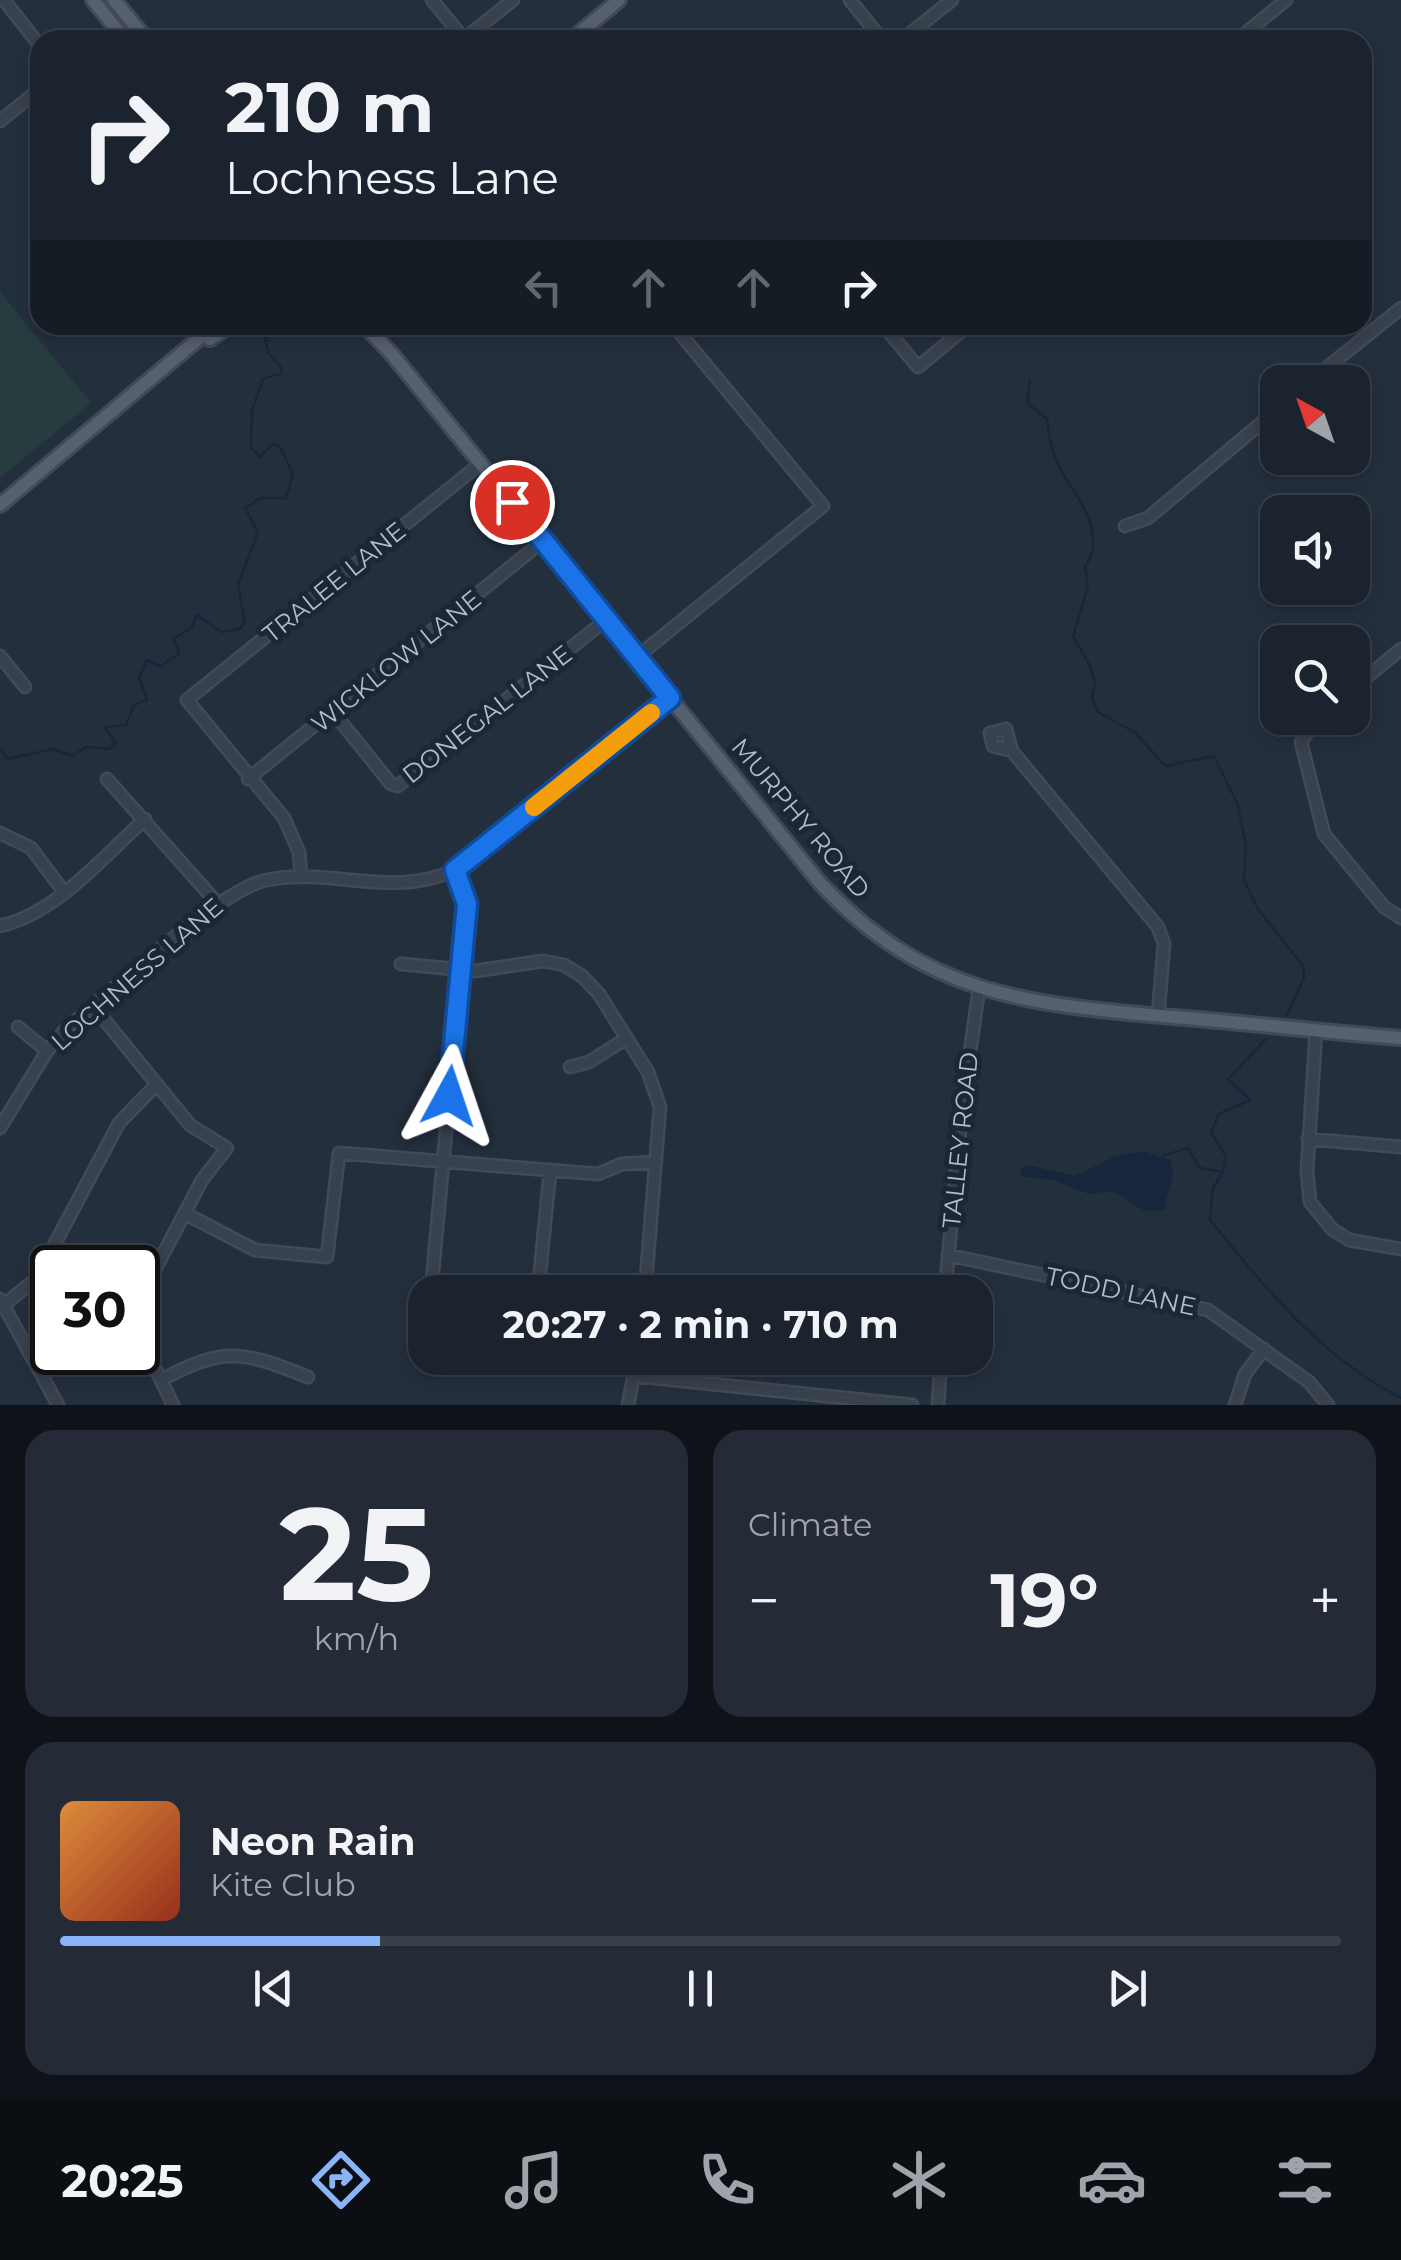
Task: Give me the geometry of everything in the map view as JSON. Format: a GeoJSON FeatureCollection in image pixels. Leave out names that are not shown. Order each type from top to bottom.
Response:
{"type":"FeatureCollection","features":[{"type":"Feature","properties":{"kind":"main road"},"geometry":{"type":"LineString","coordinates":[[93,0],[117,30]]}},
{"type":"Feature","properties":{"kind":"main road"},"geometry":{"type":"LineString","coordinates":[[114,0],[139,30]]}},
{"type":"Feature","properties":{"kind":"main road"},"geometry":{"type":"LineString","coordinates":[[581,30],[612,2]]}},
{"type":"Feature","properties":{"kind":"main road"},"geometry":{"type":"LineString","coordinates":[[0,504],[205,335]]}},
{"type":"Feature","properties":{"kind":"main road"},"geometry":{"type":"LineString","coordinates":[[186,353],[216,335]]}},
{"type":"Feature","properties":{"kind":"main road","name":"MURPHY ROAD"},"geometry":{"type":"LineString","coordinates":[[374,335],[808,869],[850,913],[924,964],[979,989],[1036,1004],[1401,1038]]}},
{"type":"Feature","properties":{"kind":"main road","name":"MURPHY ROAD"},"geometry":{"type":"LineString","coordinates":[[381,335],[391,353]]}},
{"type":"Feature","properties":{"kind":"street"},"geometry":{"type":"LineString","coordinates":[[4,0],[30,33]]}},
{"type":"Feature","properties":{"kind":"street"},"geometry":{"type":"LineString","coordinates":[[432,0],[456,30]]}},
{"type":"Feature","properties":{"kind":"street"},"geometry":{"type":"LineString","coordinates":[[476,30],[513,0]]}},
{"type":"Feature","properties":{"kind":"street"},"geometry":{"type":"LineString","coordinates":[[850,0],[874,30]]}},
{"type":"Feature","properties":{"kind":"street"},"geometry":{"type":"LineString","coordinates":[[914,30],[952,0]]}},
{"type":"Feature","properties":{"kind":"street"},"geometry":{"type":"LineString","coordinates":[[1249,30],[1286,0]]}},
{"type":"Feature","properties":{"kind":"street"},"geometry":{"type":"LineString","coordinates":[[0,121],[30,97]]}},
{"type":"Feature","properties":{"kind":"street"},"geometry":{"type":"LineString","coordinates":[[1372,332],[1401,308]]}},
{"type":"Feature","properties":{"kind":"street"},"geometry":{"type":"LineString","coordinates":[[637,657],[822,506],[682,335]]}},
{"type":"Feature","properties":{"kind":"street"},"geometry":{"type":"LineString","coordinates":[[891,335],[918,367],[956,335]]}},
{"type":"Feature","properties":{"kind":"street"},"geometry":{"type":"LineString","coordinates":[[1331,365],[1368,335]]}},
{"type":"Feature","properties":{"kind":"street"},"geometry":{"type":"LineString","coordinates":[[1125,526],[1148,518],[1260,424]]}},
{"type":"Feature","properties":{"kind":"street","name":"TRALEE LANE"},"geometry":{"type":"LineString","coordinates":[[248,778],[187,700],[480,464]]}},
{"type":"Feature","properties":{"kind":"street","name":"WICKLOW LANE"},"geometry":{"type":"LineString","coordinates":[[248,778],[544,541]]}},
{"type":"Feature","properties":{"kind":"street","name":"DONEGAL LANE"},"geometry":{"type":"LineString","coordinates":[[333,712],[391,784],[398,786],[606,619]]}},
{"type":"Feature","properties":{"kind":"street"},"geometry":{"type":"LineString","coordinates":[[1370,673],[1401,648]]}},
{"type":"Feature","properties":{"kind":"street"},"geometry":{"type":"LineString","coordinates":[[0,656],[25,687]]}},
{"type":"Feature","properties":{"kind":"street","name":"LOCHNESS LANE"},"geometry":{"type":"LineString","coordinates":[[0,1128],[47,1051],[94,1006],[218,904],[257,882],[301,877],[410,884],[455,870],[670,698]]}},
{"type":"Feature","properties":{"kind":"street"},"geometry":{"type":"LineString","coordinates":[[1304,735],[1301,757],[1324,834],[1384,907],[1401,918]]}},
{"type":"Feature","properties":{"kind":"street"},"geometry":{"type":"LineString","coordinates":[[1012,751],[1158,928],[1164,944],[1158,1016]]}},
{"type":"Feature","properties":{"kind":"street"},"geometry":{"type":"LineString","coordinates":[[248,778],[290,829],[301,877]]}},
{"type":"Feature","properties":{"kind":"street"},"geometry":{"type":"LineString","coordinates":[[107,779],[218,904]]}},
{"type":"Feature","properties":{"kind":"street"},"geometry":{"type":"LineString","coordinates":[[0,926],[40,910],[144,819]]}},
{"type":"Feature","properties":{"kind":"street"},"geometry":{"type":"LineString","coordinates":[[0,833],[32,848],[64,892]]}},
{"type":"Feature","properties":{"kind":"street"},"geometry":{"type":"LineString","coordinates":[[433,1275],[467,904],[455,870]]}},
{"type":"Feature","properties":{"kind":"street"},"geometry":{"type":"LineString","coordinates":[[401,964],[496,968],[530,960],[564,965],[599,994],[659,1100],[646,1275]]}},
{"type":"Feature","properties":{"kind":"street","name":"TALLEY ROAD"},"geometry":{"type":"LineString","coordinates":[[946,1275],[969,1046],[979,989]]}},
{"type":"Feature","properties":{"kind":"street"},"geometry":{"type":"LineString","coordinates":[[94,1006],[190,1125],[226,1148],[202,1180],[160,1262]]}},
{"type":"Feature","properties":{"kind":"street"},"geometry":{"type":"LineString","coordinates":[[18,1027],[47,1051]]}},
{"type":"Feature","properties":{"kind":"street"},"geometry":{"type":"LineString","coordinates":[[1316,1031],[1308,1139],[1310,1202],[1332,1229],[1349,1240],[1401,1249]]}},
{"type":"Feature","properties":{"kind":"street"},"geometry":{"type":"LineString","coordinates":[[570,1067],[589,1062],[627,1038]]}},
{"type":"Feature","properties":{"kind":"street"},"geometry":{"type":"LineString","coordinates":[[58,1405],[2,1302],[36,1279],[119,1123],[157,1084]]}},
{"type":"Feature","properties":{"kind":"street"},"geometry":{"type":"LineString","coordinates":[[1308,1139],[1401,1147]]}},
{"type":"Feature","properties":{"kind":"street"},"geometry":{"type":"LineString","coordinates":[[186,1214],[255,1250],[327,1257],[339,1153],[598,1174],[622,1164],[656,1162]]}},
{"type":"Feature","properties":{"kind":"street"},"geometry":{"type":"LineString","coordinates":[[540,1275],[550,1172]]}},
{"type":"Feature","properties":{"kind":"street","name":"TODD LANE"},"geometry":{"type":"LineString","coordinates":[[948,1255],[1199,1307],[1222,1318],[1264,1349],[1326,1402]]}},
{"type":"Feature","properties":{"kind":"street"},"geometry":{"type":"LineString","coordinates":[[1234,1405],[1246,1374],[1264,1349]]}},
{"type":"Feature","properties":{"kind":"street"},"geometry":{"type":"LineString","coordinates":[[160,1380],[196,1361],[234,1353],[256,1356],[308,1378]]}},
{"type":"Feature","properties":{"kind":"street"},"geometry":{"type":"LineString","coordinates":[[158,1375],[173,1405]]}},
{"type":"Feature","properties":{"kind":"street"},"geometry":{"type":"LineString","coordinates":[[938,1405],[939,1375]]}},
{"type":"Feature","properties":{"kind":"street"},"geometry":{"type":"LineString","coordinates":[[628,1405],[635,1376],[912,1405]]}},
{"type":"Feature","properties":{"kind":"green space"},"geometry":{"type":"Polygon","coordinates":[[[0,292],[30,329],[30,335],[35,335],[91,403],[0,478],[0,292]]]}},
{"type":"Feature","properties":{"kind":"water"},"geometry":{"type":"Polygon","coordinates":[[[1143,1151],[1170,1160],[1173,1175],[1164,1209],[1143,1210],[1113,1191],[1089,1194],[1052,1180],[1021,1176],[1020,1169],[1028,1165],[1075,1176],[1114,1157],[1143,1151]]]}},
{"type":"Feature","properties":{"kind":"waterway"},"geometry":{"type":"LineString","coordinates":[[0,748],[8,759],[53,749],[73,756],[86,747],[109,749],[116,743],[105,727],[126,725],[134,705],[147,700],[139,677],[147,660],[160,666],[179,654],[174,639],[192,627],[197,615],[221,632],[240,629],[245,622],[238,585],[258,532],[245,508],[261,498],[286,498],[293,474],[280,447],[273,444],[259,457],[251,447],[252,411],[263,379],[281,373],[281,367],[269,354],[264,335]]}},
{"type":"Feature","properties":{"kind":"waterway"},"geometry":{"type":"LineString","coordinates":[[1030,381],[1027,403],[1047,419],[1056,459],[1092,530],[1091,555],[1085,567],[1088,586],[1073,636],[1090,666],[1095,683],[1092,698],[1098,712],[1134,732],[1166,766],[1214,756],[1238,805],[1246,846],[1244,880],[1258,909],[1303,966],[1304,978],[1287,1015]]}},
{"type":"Feature","properties":{"kind":"waterway"},"geometry":{"type":"LineString","coordinates":[[1163,1156],[1188,1148],[1200,1168],[1223,1172],[1226,1156],[1211,1133],[1219,1114],[1250,1100],[1228,1079],[1266,1039]]}},
{"type":"Feature","properties":{"kind":"waterway"},"geometry":{"type":"LineString","coordinates":[[1223,1172],[1213,1188],[1210,1220],[1296,1320],[1345,1363],[1401,1398]]}},
{"type":"Feature","properties":{"kind":"slow traffic"},"geometry":{"type":"LineString","coordinates":[[534,807],[651,713]]}},
{"type":"Feature","properties":{"kind":"route"},"geometry":{"type":"LineString","coordinates":[[449,1096],[467,904],[455,870],[670,698],[512,502]]}}]}
